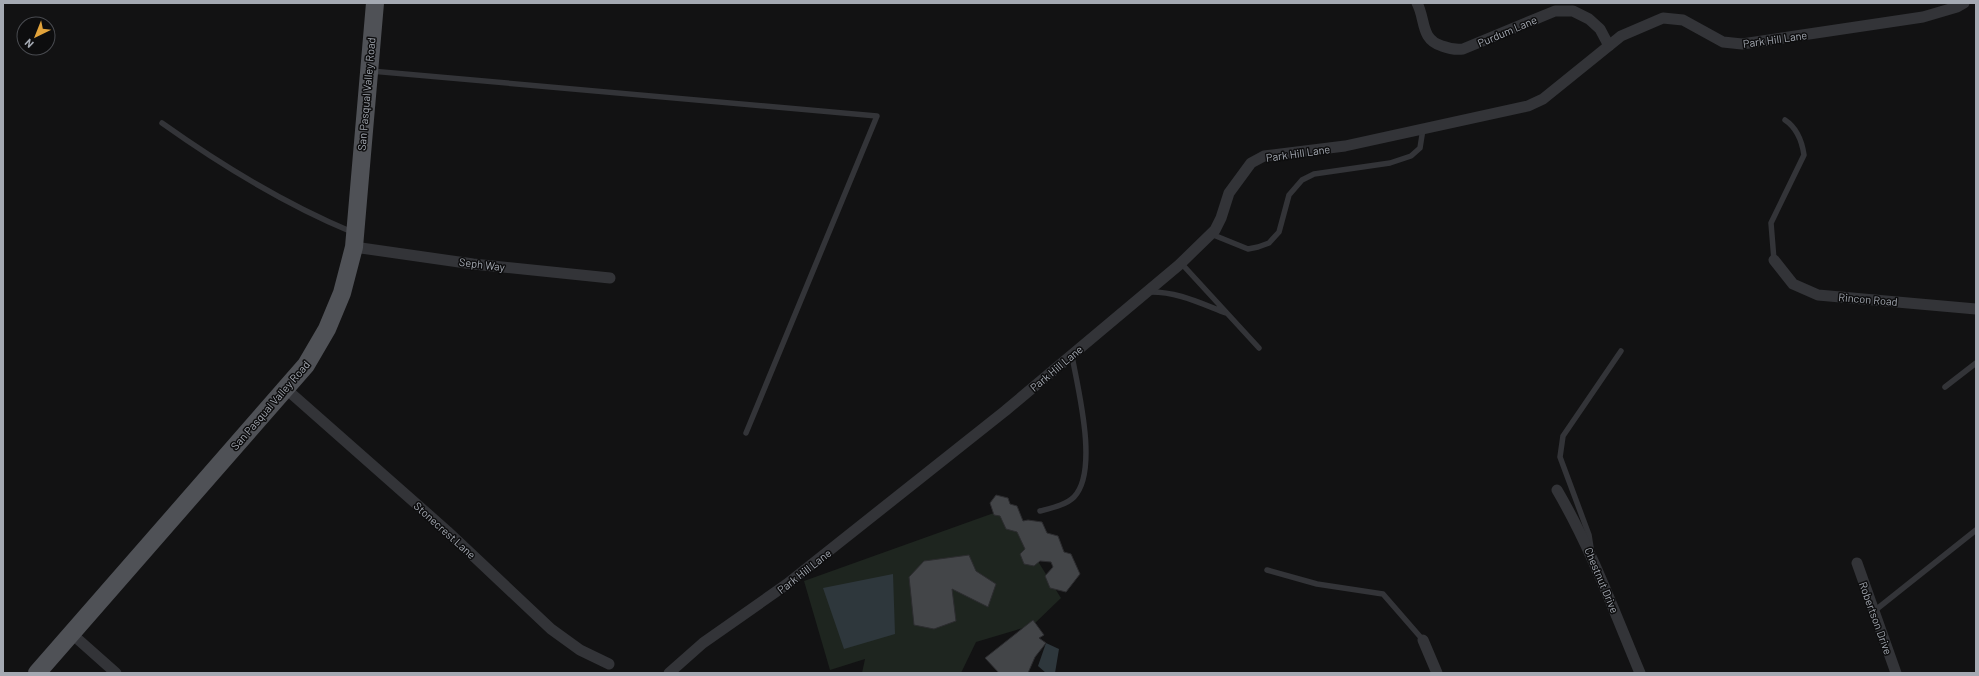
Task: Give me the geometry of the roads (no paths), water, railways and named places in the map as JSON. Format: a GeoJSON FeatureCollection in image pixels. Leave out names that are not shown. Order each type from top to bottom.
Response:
{"type":"FeatureCollection","features":[{"type":"Feature","properties":{"kind":"main road","name":"San Pasqual Valley Road"},"geometry":{"type":"LineString","coordinates":[[37,673],[306,365],[327,329],[342,293],[354,240],[375,3]]}},
{"type":"Feature","properties":{"kind":"street","name":"Purdum Lane"},"geometry":{"type":"LineString","coordinates":[[1418,3],[1427,35],[1433,43],[1454,50],[1463,49],[1555,11],[1573,11],[1589,19],[1600,29],[1609,46]]}},
{"type":"Feature","properties":{"kind":"street","name":"Park Hill Lane"},"geometry":{"type":"LineString","coordinates":[[669,673],[703,643],[788,584],[1005,411],[1181,263],[1210,234],[1221,218],[1229,193],[1251,163],[1264,156],[1345,146],[1528,106],[1543,99],[1621,36],[1663,18],[1683,20],[1723,42],[1742,44],[1923,17],[1957,7],[1964,3]]}},
{"type":"Feature","properties":{"kind":"street","name":"Seph Way"},"geometry":{"type":"LineString","coordinates":[[354,240],[473,264],[610,278]]}},
{"type":"Feature","properties":{"kind":"street","name":"Rincon Road"},"geometry":{"type":"LineString","coordinates":[[1774,260],[1793,284],[1818,295],[1976,309]]}},
{"type":"Feature","properties":{"kind":"street","name":"Stonecrest Lane"},"geometry":{"type":"LineString","coordinates":[[285,388],[447,531],[551,629],[580,650],[609,664]]}},
{"type":"Feature","properties":{"kind":"street","name":"Chestnut Drive"},"geometry":{"type":"LineString","coordinates":[[1557,490],[1578,525],[1593,558],[1640,673]]}},
{"type":"Feature","properties":{"kind":"street","name":"Robertson Drive"},"geometry":{"type":"LineString","coordinates":[[1856,563],[1896,673]]}},
{"type":"Feature","properties":{"kind":"street"},"geometry":{"type":"LineString","coordinates":[[72,634],[116,673]]}},
{"type":"Feature","properties":{"kind":"street"},"geometry":{"type":"LineString","coordinates":[[1423,640],[1437,673]]}},
{"type":"Feature","properties":{"kind":"lane"},"geometry":{"type":"LineString","coordinates":[[368,71],[877,116],[746,433]]}},
{"type":"Feature","properties":{"kind":"lane"},"geometry":{"type":"LineString","coordinates":[[1774,260],[1771,223],[1804,155],[1798,134],[1791,124],[1785,120]]}},
{"type":"Feature","properties":{"kind":"lane"},"geometry":{"type":"LineString","coordinates":[[162,123],[206,155],[354,240]]}},
{"type":"Feature","properties":{"kind":"lane"},"geometry":{"type":"LineString","coordinates":[[1210,234],[1248,248],[1258,247],[1269,243],[1280,232],[1290,195],[1302,180],[1314,174],[1390,163],[1411,156],[1420,148],[1422,129]]}},
{"type":"Feature","properties":{"kind":"lane"},"geometry":{"type":"LineString","coordinates":[[1181,263],[1259,348]]}},
{"type":"Feature","properties":{"kind":"lane"},"geometry":{"type":"LineString","coordinates":[[1146,292],[1161,292],[1186,297],[1228,313]]}},
{"type":"Feature","properties":{"kind":"lane"},"geometry":{"type":"LineString","coordinates":[[1593,558],[1589,535],[1560,456],[1562,436],[1621,351]]}},
{"type":"Feature","properties":{"kind":"lane"},"geometry":{"type":"LineString","coordinates":[[1040,511],[1068,502],[1074,497],[1078,492],[1085,472],[1086,439],[1072,355]]}},
{"type":"Feature","properties":{"kind":"lane"},"geometry":{"type":"LineString","coordinates":[[1945,387],[1976,363]]}},
{"type":"Feature","properties":{"kind":"lane"},"geometry":{"type":"LineString","coordinates":[[1873,612],[1976,530]]}},
{"type":"Feature","properties":{"kind":"lane"},"geometry":{"type":"LineString","coordinates":[[1267,570],[1317,584],[1383,594],[1423,640]]}}]}
